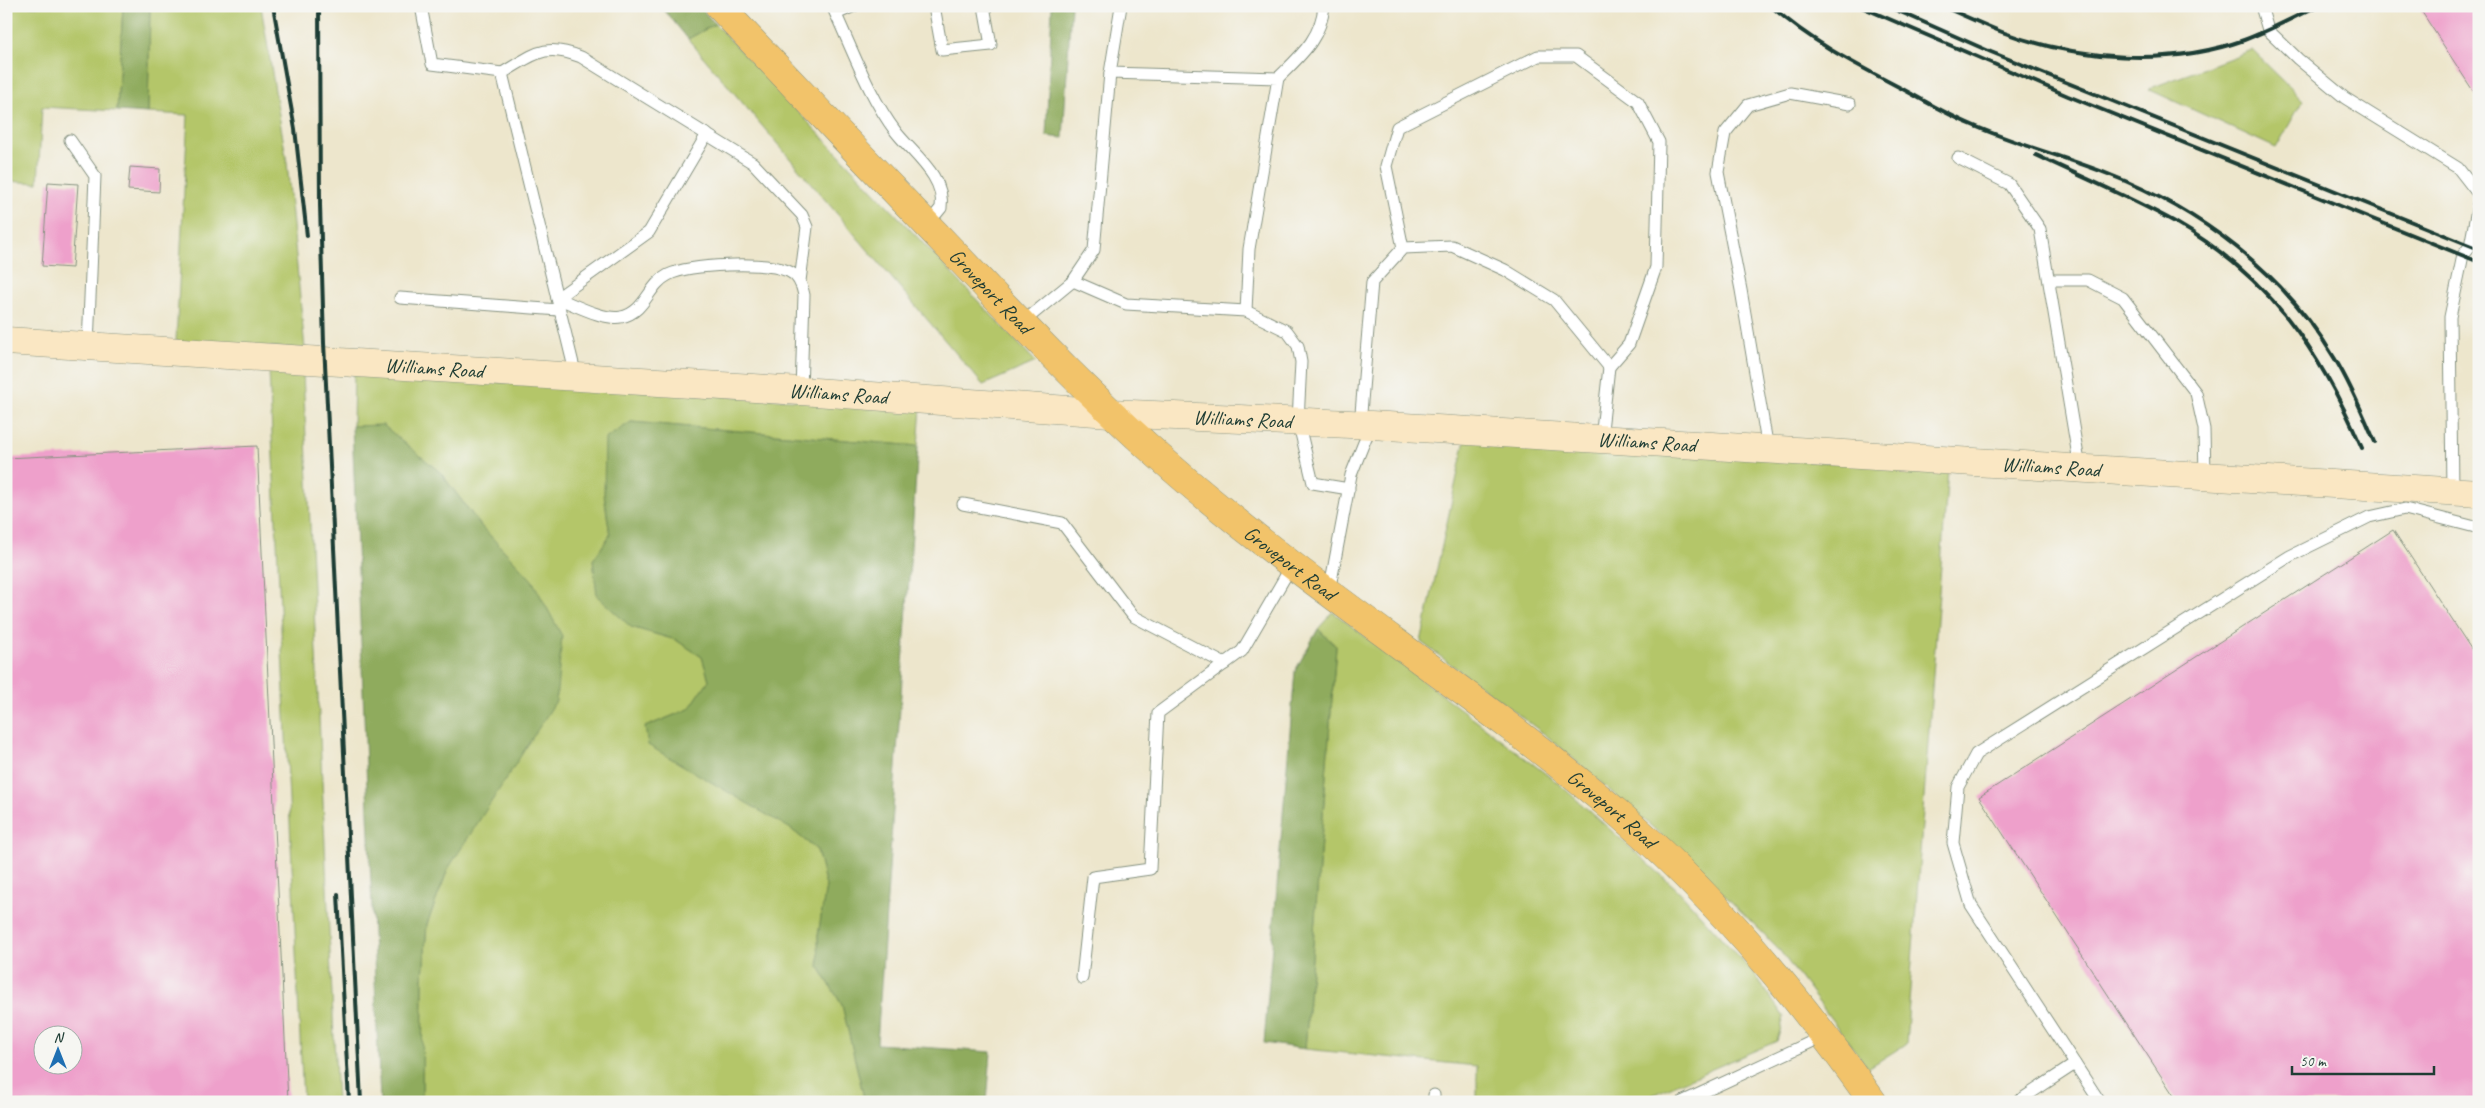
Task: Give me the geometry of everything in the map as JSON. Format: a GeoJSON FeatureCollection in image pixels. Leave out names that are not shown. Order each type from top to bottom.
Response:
{"type":"FeatureCollection","features":[{"type":"Feature","properties":{"kind":"main road","name":"Groveport Road"},"geometry":{"type":"LineString","coordinates":[[719,6],[927,225],[1110,413],[1188,482],[1292,565],[1488,710],[1621,816],[1678,870],[1777,976],[1825,1035],[1873,1102]]}},
{"type":"Feature","properties":{"kind":"main road","name":"Williams Road"},"geometry":{"type":"LineString","coordinates":[[6,341],[801,390],[1110,413],[1298,421],[2479,493]]}},
{"type":"Feature","properties":{"kind":"lane"},"geometry":{"type":"LineString","coordinates":[[421,6],[432,64],[502,73],[545,49],[564,50],[582,57],[753,163],[802,215],[807,227],[800,281],[804,295],[801,390]]}},
{"type":"Feature","properties":{"kind":"lane"},"geometry":{"type":"LineString","coordinates":[[854,6],[834,10],[876,99],[896,131],[930,171],[941,188],[941,208],[927,225]]}},
{"type":"Feature","properties":{"kind":"lane"},"geometry":{"type":"LineString","coordinates":[[934,6],[942,50],[991,45],[984,6]]}},
{"type":"Feature","properties":{"kind":"lane"},"geometry":{"type":"LineString","coordinates":[[1022,323],[1073,281],[1094,250],[1110,73],[1121,6]]}},
{"type":"Feature","properties":{"kind":"lane"},"geometry":{"type":"LineString","coordinates":[[1246,311],[1249,249],[1278,78],[1310,47],[1322,22],[1324,6]]}},
{"type":"Feature","properties":{"kind":"lane"},"geometry":{"type":"LineString","coordinates":[[2261,6],[2268,30],[2298,59],[2346,98],[2458,168],[2479,195]]}},
{"type":"Feature","properties":{"kind":"lane"},"geometry":{"type":"LineString","coordinates":[[1403,248],[1386,166],[1397,127],[1538,56],[1576,56],[1638,102],[1659,142],[1656,267],[1629,344],[1609,367],[1601,439]]}},
{"type":"Feature","properties":{"kind":"lane"},"geometry":{"type":"LineString","coordinates":[[502,73],[576,376]]}},
{"type":"Feature","properties":{"kind":"lane"},"geometry":{"type":"LineString","coordinates":[[1110,73],[1278,78]]}},
{"type":"Feature","properties":{"kind":"lane"},"geometry":{"type":"LineString","coordinates":[[1768,449],[1742,290],[1718,172],[1725,133],[1748,105],[1790,93],[1850,104]]}},
{"type":"Feature","properties":{"kind":"lane"},"geometry":{"type":"LineString","coordinates":[[556,298],[649,232],[707,134]]}},
{"type":"Feature","properties":{"kind":"lane"},"geometry":{"type":"LineString","coordinates":[[70,140],[95,176],[88,346]]}},
{"type":"Feature","properties":{"kind":"lane"},"geometry":{"type":"LineString","coordinates":[[1958,158],[2009,184],[2040,229],[2080,468]]}},
{"type":"Feature","properties":{"kind":"lane"},"geometry":{"type":"LineString","coordinates":[[2452,492],[2450,316],[2463,255],[2470,246],[2479,199]]}},
{"type":"Feature","properties":{"kind":"lane"},"geometry":{"type":"LineString","coordinates":[[1328,592],[1351,475],[1365,425],[1372,282],[1403,248],[1452,246],[1505,270],[1554,300],[1609,367]]}},
{"type":"Feature","properties":{"kind":"lane"},"geometry":{"type":"LineString","coordinates":[[556,298],[610,318],[619,318],[636,311],[665,276],[679,270],[711,265],[777,268],[789,271],[800,281]]}},
{"type":"Feature","properties":{"kind":"lane"},"geometry":{"type":"LineString","coordinates":[[2049,280],[2088,280],[2123,298],[2196,393],[2204,429],[2204,476]]}},
{"type":"Feature","properties":{"kind":"lane"},"geometry":{"type":"LineString","coordinates":[[1073,281],[1126,304],[1246,311],[1287,330],[1298,346],[1301,362],[1298,421],[1313,483],[1349,489]]}},
{"type":"Feature","properties":{"kind":"lane"},"geometry":{"type":"LineString","coordinates":[[400,298],[560,310]]}},
{"type":"Feature","properties":{"kind":"lane"},"geometry":{"type":"LineString","coordinates":[[963,504],[1062,523],[1133,616],[1225,664]]}},
{"type":"Feature","properties":{"kind":"lane"},"geometry":{"type":"LineString","coordinates":[[2100,1102],[1971,905],[1953,843],[1958,786],[1976,754],[2290,556],[2369,517],[2405,509],[2479,528]]}},
{"type":"Feature","properties":{"kind":"lane"},"geometry":{"type":"LineString","coordinates":[[1082,978],[1094,877],[1150,869],[1158,713],[1242,651],[1292,565]]}},
{"type":"Feature","properties":{"kind":"lane"},"geometry":{"type":"LineString","coordinates":[[1682,1102],[1825,1035]]}},
{"type":"Feature","properties":{"kind":"lane"},"geometry":{"type":"LineString","coordinates":[[2017,1102],[2075,1064]]}},
{"type":"Feature","properties":{"kind":"green space"},"geometry":{"type":"Polygon","coordinates":[[[6,6],[123,6],[117,111],[42,107],[38,183],[6,181],[6,6]]]}},
{"type":"Feature","properties":{"kind":"green space"},"geometry":{"type":"Polygon","coordinates":[[[123,6],[150,6],[148,113],[117,111],[123,6]]]}},
{"type":"Feature","properties":{"kind":"green space"},"geometry":{"type":"Polygon","coordinates":[[[150,6],[261,6],[287,163],[305,349],[176,341],[188,115],[148,113],[150,6]]]}},
{"type":"Feature","properties":{"kind":"green space"},"geometry":{"type":"Polygon","coordinates":[[[661,6],[699,6],[715,24],[688,39],[661,6]]]}},
{"type":"Feature","properties":{"kind":"green space"},"geometry":{"type":"Polygon","coordinates":[[[1052,6],[1071,6],[1063,138],[1046,136],[1052,6]]]}},
{"type":"Feature","properties":{"kind":"green space"},"geometry":{"type":"Polygon","coordinates":[[[715,24],[1036,362],[983,385],[688,39],[715,24]]]}},
{"type":"Feature","properties":{"kind":"green space"},"geometry":{"type":"Polygon","coordinates":[[[2252,50],[2303,100],[2276,148],[2148,89],[2252,50]]]}},
{"type":"Feature","properties":{"kind":"green space"},"geometry":{"type":"Polygon","coordinates":[[[269,370],[303,373],[337,1102],[303,1102],[269,370]]]}},
{"type":"Feature","properties":{"kind":"green space"},"geometry":{"type":"Polygon","coordinates":[[[354,373],[921,408],[918,446],[631,422],[604,494],[610,535],[593,560],[631,627],[676,640],[702,657],[709,680],[689,709],[645,727],[791,829],[817,850],[826,886],[818,936],[819,967],[842,1005],[865,1102],[422,1102],[423,977],[427,924],[448,869],[481,526],[440,472],[353,426],[354,373]]]}},
{"type":"Feature","properties":{"kind":"green space"},"geometry":{"type":"Polygon","coordinates":[[[631,422],[918,446],[877,1044],[991,1052],[987,1102],[865,1102],[842,1005],[819,967],[818,936],[826,886],[817,850],[791,829],[648,745],[645,727],[689,709],[709,680],[702,657],[676,640],[631,627],[597,596],[593,560],[610,535],[604,494],[605,439],[631,422]]]}},
{"type":"Feature","properties":{"kind":"green space"},"geometry":{"type":"Polygon","coordinates":[[[383,425],[440,472],[481,526],[532,580],[562,636],[556,701],[448,869],[427,924],[423,977],[422,1102],[380,1102],[352,426],[383,425]]]}},
{"type":"Feature","properties":{"kind":"green space"},"geometry":{"type":"Polygon","coordinates":[[[1465,440],[1948,470],[1906,1044],[1868,1068],[1777,947],[1681,852],[1547,736],[1421,642],[1465,440]]]}},
{"type":"Feature","properties":{"kind":"green space"},"geometry":{"type":"Polygon","coordinates":[[[1333,612],[1558,783],[1678,890],[1754,974],[1784,1017],[1777,1041],[1636,1102],[1477,1102],[1477,1066],[1305,1049],[1336,646],[1318,629],[1333,612]]]}},
{"type":"Feature","properties":{"kind":"green space"},"geometry":{"type":"Polygon","coordinates":[[[1318,629],[1336,646],[1305,1049],[1264,1043],[1295,671],[1318,629]]]}},
{"type":"Feature","properties":{"kind":"building"},"geometry":{"type":"Polygon","coordinates":[[[2418,6],[2479,6],[2479,100],[2418,6]]]}},
{"type":"Feature","properties":{"kind":"building"},"geometry":{"type":"Polygon","coordinates":[[[130,167],[160,169],[159,192],[128,190],[130,167]]]}},
{"type":"Feature","properties":{"kind":"building"},"geometry":{"type":"Polygon","coordinates":[[[48,182],[78,184],[72,268],[42,266],[48,182]]]}},
{"type":"Feature","properties":{"kind":"building"},"geometry":{"type":"Polygon","coordinates":[[[257,446],[288,1102],[6,1102],[6,458],[257,446]]]}},
{"type":"Feature","properties":{"kind":"building"},"geometry":{"type":"Polygon","coordinates":[[[2393,530],[2479,661],[2479,1102],[2178,1102],[1979,797],[2393,530]]]}},
{"type":"Feature","properties":{"kind":"railway"},"geometry":{"type":"LineString","coordinates":[[273,6],[295,129],[307,236]]}},
{"type":"Feature","properties":{"kind":"railway"},"geometry":{"type":"LineString","coordinates":[[319,6],[320,205],[324,343],[361,1102]]}},
{"type":"Feature","properties":{"kind":"railway"},"geometry":{"type":"LineString","coordinates":[[1771,6],[1831,50],[1951,115],[1987,131],[2108,174],[2176,206],[2207,226],[2265,272],[2291,299],[2314,328],[2346,379],[2375,442]]}},
{"type":"Feature","properties":{"kind":"railway"},"geometry":{"type":"LineString","coordinates":[[1859,6],[2068,96],[2479,262]]}},
{"type":"Feature","properties":{"kind":"railway"},"geometry":{"type":"LineString","coordinates":[[1887,6],[1991,52],[2479,249]]}},
{"type":"Feature","properties":{"kind":"railway"},"geometry":{"type":"LineString","coordinates":[[1942,6],[2002,32],[2031,41],[2060,49],[2123,57],[2154,57],[2215,49],[2244,40],[2317,6]]}},
{"type":"Feature","properties":{"kind":"railway"},"geometry":{"type":"LineString","coordinates":[[2036,155],[2175,222],[2208,243],[2238,266],[2288,319],[2309,348],[2328,379],[2362,448]]}},
{"type":"Feature","properties":{"kind":"railway"},"geometry":{"type":"LineString","coordinates":[[338,894],[349,1102]]}}]}
